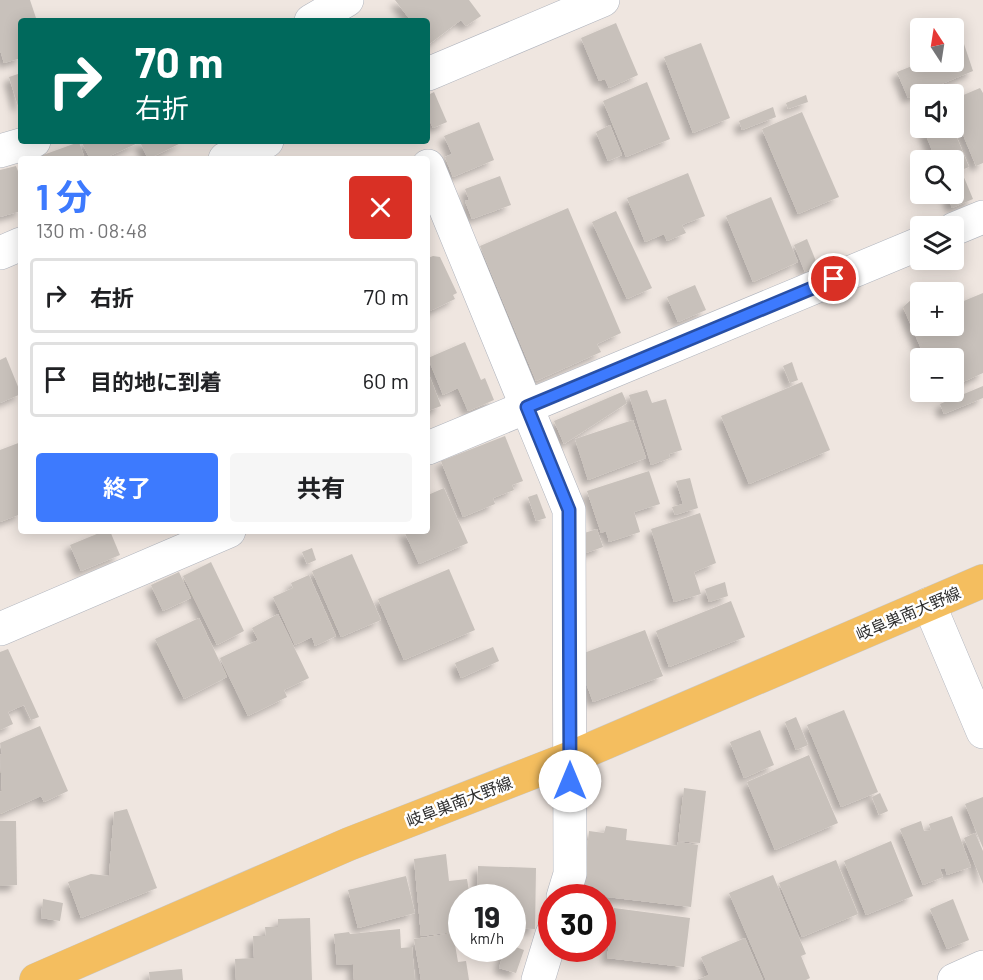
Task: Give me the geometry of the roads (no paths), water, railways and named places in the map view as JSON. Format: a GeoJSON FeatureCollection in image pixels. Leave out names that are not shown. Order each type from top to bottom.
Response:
{"type":"FeatureCollection","features":[{"type":"Feature","properties":{"kind":"main road","name":"岐阜巣南大野線"},"geometry":{"type":"LineString","coordinates":[[36,980],[349,844],[570,758],[983,581]]}},
{"type":"Feature","properties":{"kind":"street"},"geometry":{"type":"LineString","coordinates":[[316,18],[346,0]]}},
{"type":"Feature","properties":{"kind":"street"},"geometry":{"type":"LineString","coordinates":[[430,73],[603,0]]}},
{"type":"Feature","properties":{"kind":"street"},"geometry":{"type":"LineString","coordinates":[[0,151],[24,144]]}},
{"type":"Feature","properties":{"kind":"street"},"geometry":{"type":"LineString","coordinates":[[232,156],[260,144]]}},
{"type":"Feature","properties":{"kind":"street"},"geometry":{"type":"LineString","coordinates":[[430,171],[569,510],[570,874],[567,884]]}},
{"type":"Feature","properties":{"kind":"street"},"geometry":{"type":"LineString","coordinates":[[964,225],[983,217]]}},
{"type":"Feature","properties":{"kind":"street"},"geometry":{"type":"LineString","coordinates":[[0,253],[18,245]]}},
{"type":"Feature","properties":{"kind":"street"},"geometry":{"type":"LineString","coordinates":[[430,447],[910,248]]}},
{"type":"Feature","properties":{"kind":"street"},"geometry":{"type":"LineString","coordinates":[[0,629],[222,534]]}},
{"type":"Feature","properties":{"kind":"street"},"geometry":{"type":"LineString","coordinates":[[929,604],[983,732]]}},
{"type":"Feature","properties":{"kind":"street"},"geometry":{"type":"LineString","coordinates":[[538,980],[543,962]]}},
{"type":"Feature","properties":{"kind":"street"},"geometry":{"type":"LineString","coordinates":[[954,980],[983,967]]}}]}
